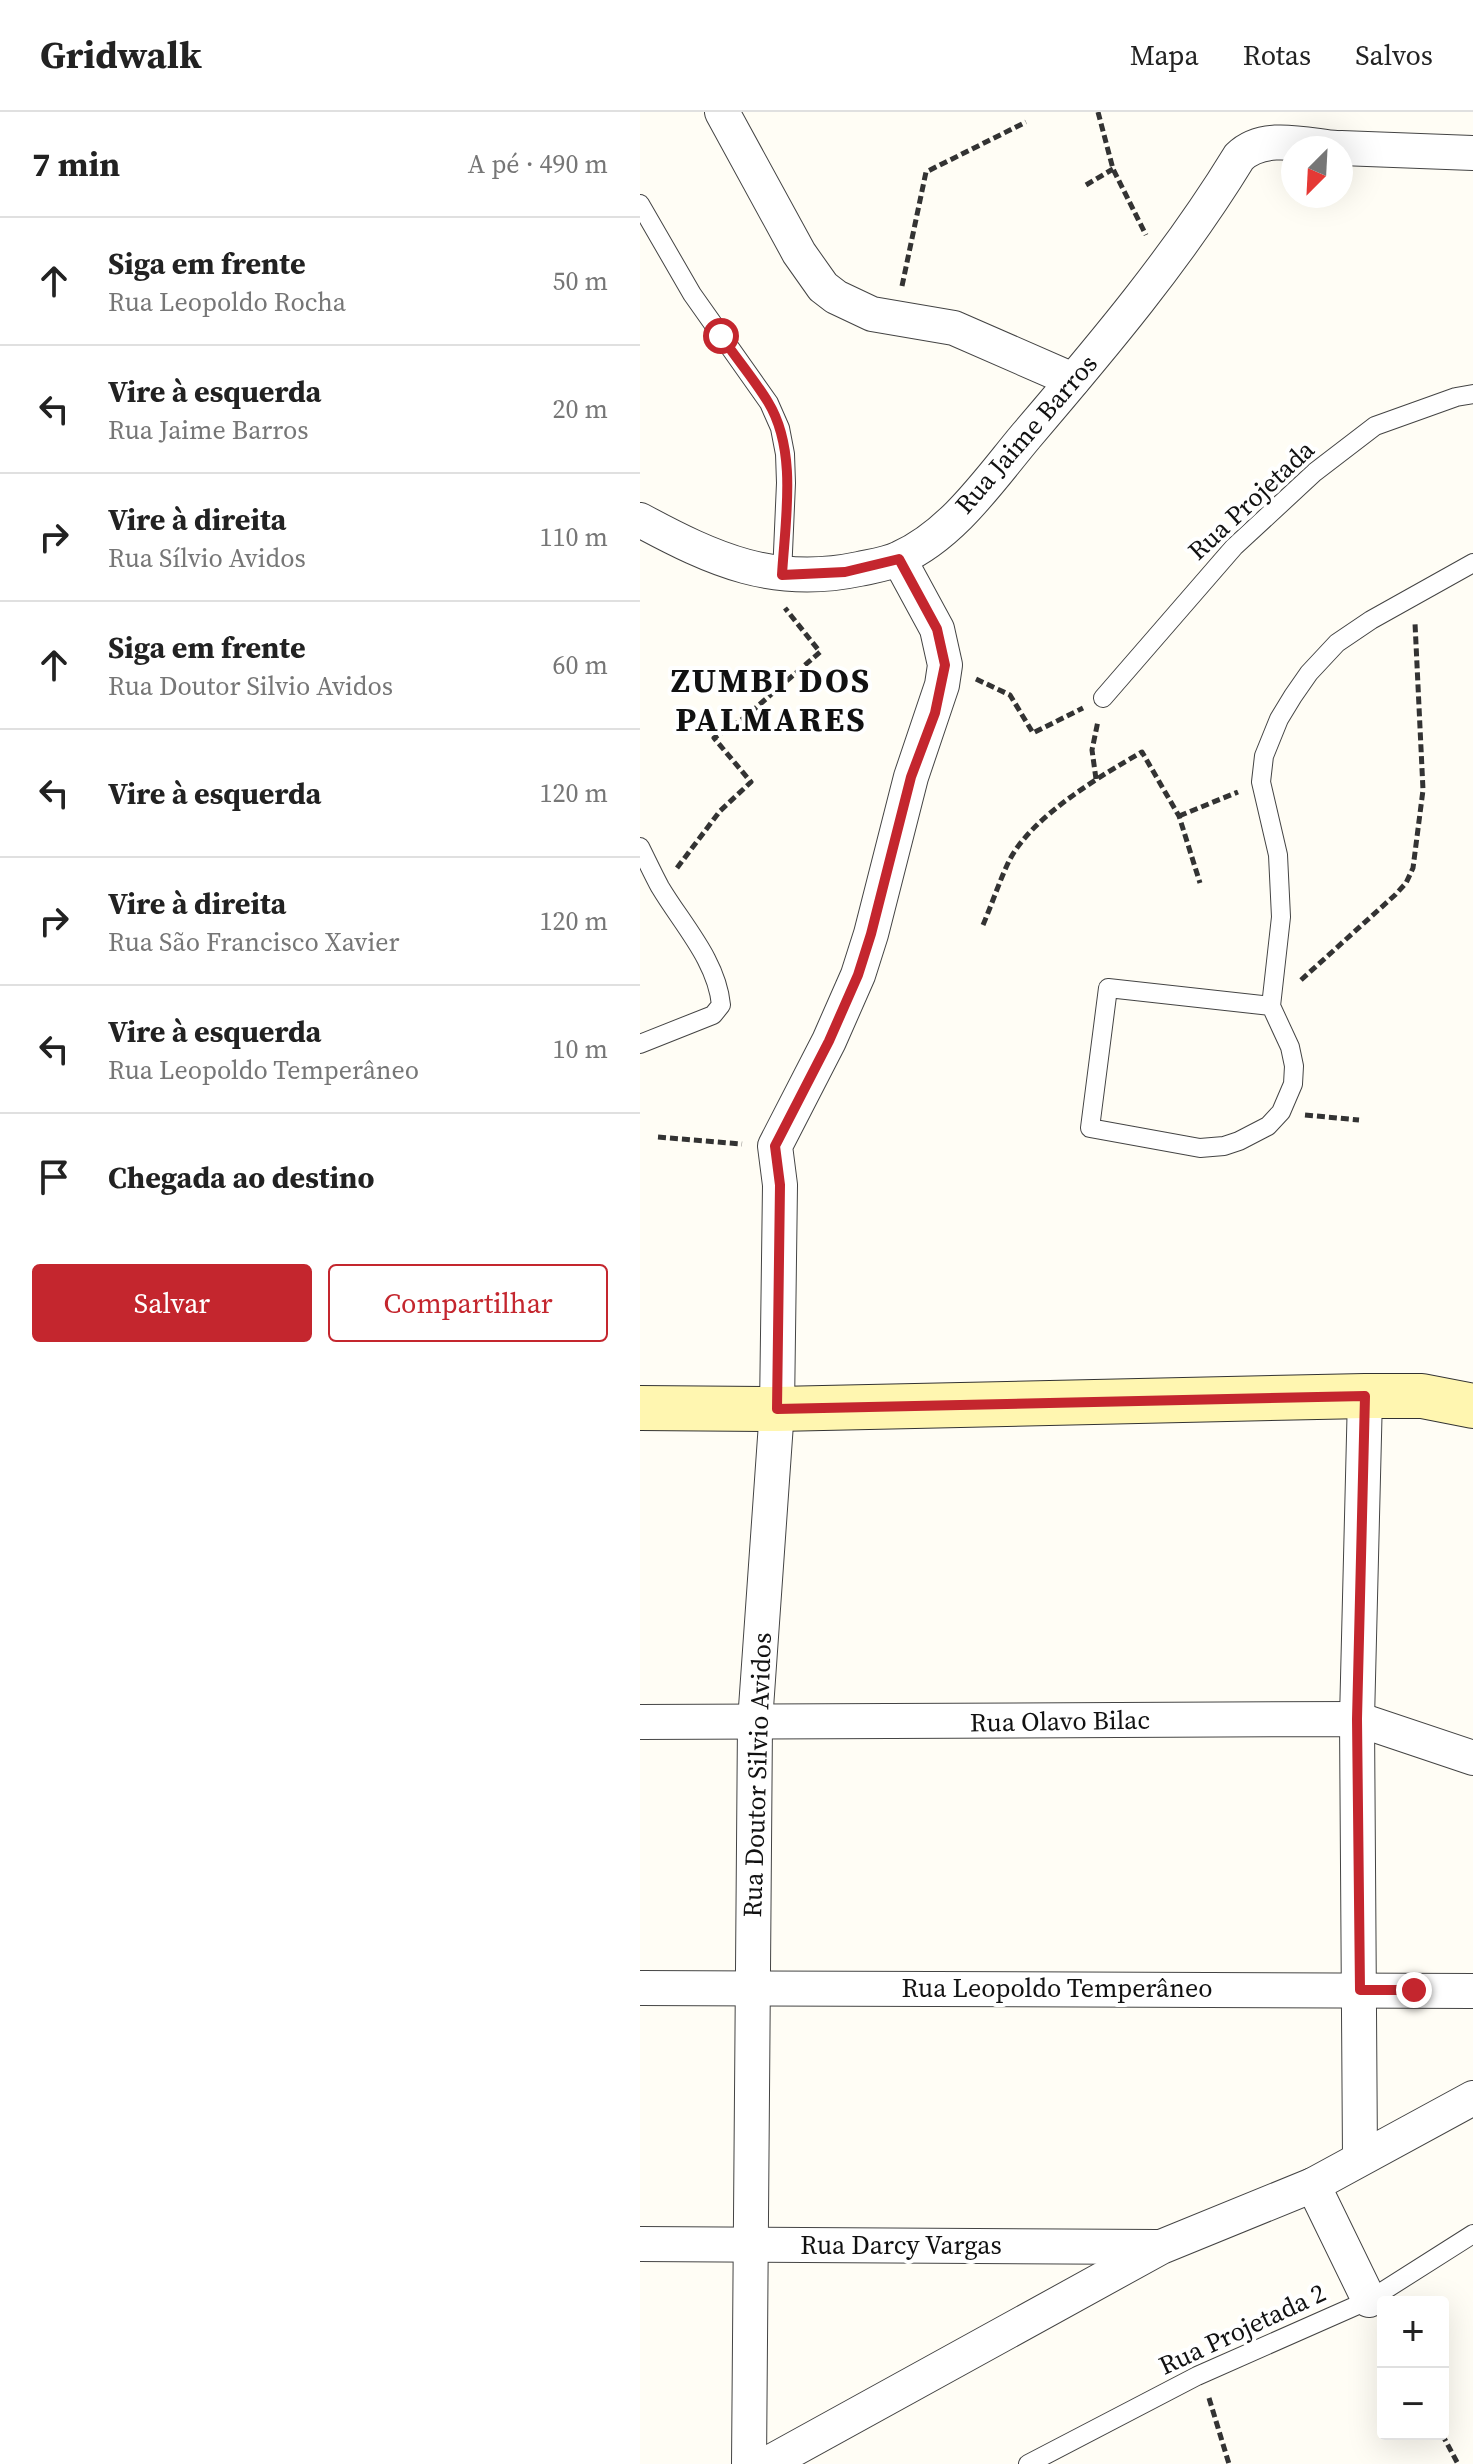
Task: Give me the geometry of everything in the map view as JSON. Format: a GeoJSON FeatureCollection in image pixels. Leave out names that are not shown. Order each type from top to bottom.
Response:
{"type":"FeatureCollection","features":[{"type":"Feature","properties":{"kind":"street"},"geometry":{"type":"LineString","coordinates":[[722,112],[799,253],[823,287],[852,307],[954,328],[1073,380]]}},
{"type":"Feature","properties":{"kind":"street","name":"Rua Jaime Barros"},"geometry":{"type":"LineString","coordinates":[[640,520],[718,557],[782,575],[845,572],[899,559],[925,544],[969,503],[1073,380],[1163,268],[1239,157],[1248,149],[1267,143],[1281,144]]}},
{"type":"Feature","properties":{"kind":"street","name":"Rua Jaime Barros"},"geometry":{"type":"LineString","coordinates":[[1353,149],[1473,153]]}},
{"type":"Feature","properties":{"kind":"street"},"geometry":{"type":"LineString","coordinates":[[775,1146],[829,1041],[858,975],[911,777],[942,685],[945,665],[937,629],[899,559]]}},
{"type":"Feature","properties":{"kind":"street","name":"Rua Doutor Silvio Avidos"},"geometry":{"type":"LineString","coordinates":[[749,2464],[755,1722],[777,1409],[780,1185],[775,1146]]}},
{"type":"Feature","properties":{"kind":"street"},"geometry":{"type":"LineString","coordinates":[[1360,2158],[1357,1719],[1365,1396]]}},
{"type":"Feature","properties":{"kind":"street"},"geometry":{"type":"LineString","coordinates":[[640,1408],[777,1409],[1365,1396],[1422,1396],[1473,1406]]}},
{"type":"Feature","properties":{"kind":"street","name":"Rua Olavo Bilac"},"geometry":{"type":"LineString","coordinates":[[640,1722],[1357,1719],[1473,1758]]}},
{"type":"Feature","properties":{"kind":"street","name":"Rua Leopoldo Temperâneo"},"geometry":{"type":"LineString","coordinates":[[640,1988],[1473,1991]]}},
{"type":"Feature","properties":{"kind":"street"},"geometry":{"type":"LineString","coordinates":[[767,2464],[1161,2247],[1313,2185],[1473,2098]]}},
{"type":"Feature","properties":{"kind":"street"},"geometry":{"type":"LineString","coordinates":[[1313,2185],[1369,2300]]}},
{"type":"Feature","properties":{"kind":"street","name":"Rua Darcy Vargas"},"geometry":{"type":"LineString","coordinates":[[640,2244],[1161,2247]]}},
{"type":"Feature","properties":{"kind":"lane"},"geometry":{"type":"LineString","coordinates":[[640,204],[692,294],[769,403],[780,428],[786,483],[782,575]]}},
{"type":"Feature","properties":{"kind":"lane","name":"Rua Projetada"},"geometry":{"type":"LineString","coordinates":[[1103,698],[1234,547],[1315,472],[1375,426],[1456,397],[1473,394]]}},
{"type":"Feature","properties":{"kind":"lane"},"geometry":{"type":"LineString","coordinates":[[1271,1006],[1108,988],[1090,1128],[1200,1148],[1224,1146],[1254,1135],[1281,1112],[1293,1084],[1294,1066],[1290,1047],[1271,1006],[1281,917],[1278,855],[1261,782],[1264,756],[1286,707],[1309,673],[1337,643],[1473,563]]}},
{"type":"Feature","properties":{"kind":"lane"},"geometry":{"type":"LineString","coordinates":[[640,847],[661,888],[697,944],[712,975],[721,1005],[713,1015],[640,1044]]}},
{"type":"Feature","properties":{"kind":"lane","name":"Rua Projetada 2"},"geometry":{"type":"LineString","coordinates":[[1028,2464],[1197,2376],[1369,2300],[1473,2234]]}},
{"type":"Feature","properties":{"kind":"path"},"geometry":{"type":"LineString","coordinates":[[1098,112],[1113,169],[1163,268]]}},
{"type":"Feature","properties":{"kind":"path"},"geometry":{"type":"LineString","coordinates":[[895,318],[926,172],[1026,122]]}},
{"type":"Feature","properties":{"kind":"path"},"geometry":{"type":"LineString","coordinates":[[1086,185],[1113,169]]}},
{"type":"Feature","properties":{"kind":"path"},"geometry":{"type":"LineString","coordinates":[[661,888],[720,811],[751,782],[714,738],[744,718],[820,652],[783,606],[782,575]]}},
{"type":"Feature","properties":{"kind":"path"},"geometry":{"type":"LineString","coordinates":[[1271,1006],[1395,895],[1406,883],[1413,868],[1423,790],[1413,598]]}},
{"type":"Feature","properties":{"kind":"path"},"geometry":{"type":"LineString","coordinates":[[1010,695],[1033,733],[1103,698]]}},
{"type":"Feature","properties":{"kind":"path"},"geometry":{"type":"LineString","coordinates":[[1096,779],[1092,750],[1103,698]]}},
{"type":"Feature","properties":{"kind":"path"},"geometry":{"type":"LineString","coordinates":[[983,925],[1009,860],[1030,832],[1096,779],[1142,752],[1179,816],[1200,883]]}},
{"type":"Feature","properties":{"kind":"path"},"geometry":{"type":"LineString","coordinates":[[1179,816],[1261,782]]}},
{"type":"Feature","properties":{"kind":"path"},"geometry":{"type":"LineString","coordinates":[[1281,1112],[1359,1120]]}},
{"type":"Feature","properties":{"kind":"path"},"geometry":{"type":"LineString","coordinates":[[658,1137],[775,1146]]}},
{"type":"Feature","properties":{"kind":"path"},"geometry":{"type":"LineString","coordinates":[[1197,2376],[1205,2386],[1229,2464]]}},
{"type":"Feature","properties":{"kind":"path"},"geometry":{"type":"LineString","coordinates":[[1445,2440],[1458,2464]]}},
{"type":"Feature","properties":{"kind":"district","name":"ZUMBI DOS PALMARES"},"geometry":{"type":"Point","coordinates":[771,700]}},
{"type":"Feature","properties":{"kind":"route"},"geometry":{"type":"LineString","coordinates":[[721,336],[769,403],[780,428],[786,483],[782,575],[845,572],[899,559],[937,629],[945,665],[935,713],[911,777],[858,975],[829,1041],[775,1146],[780,1185],[777,1409],[1365,1396],[1357,1719],[1360,1990],[1414,1990]]}}]}
